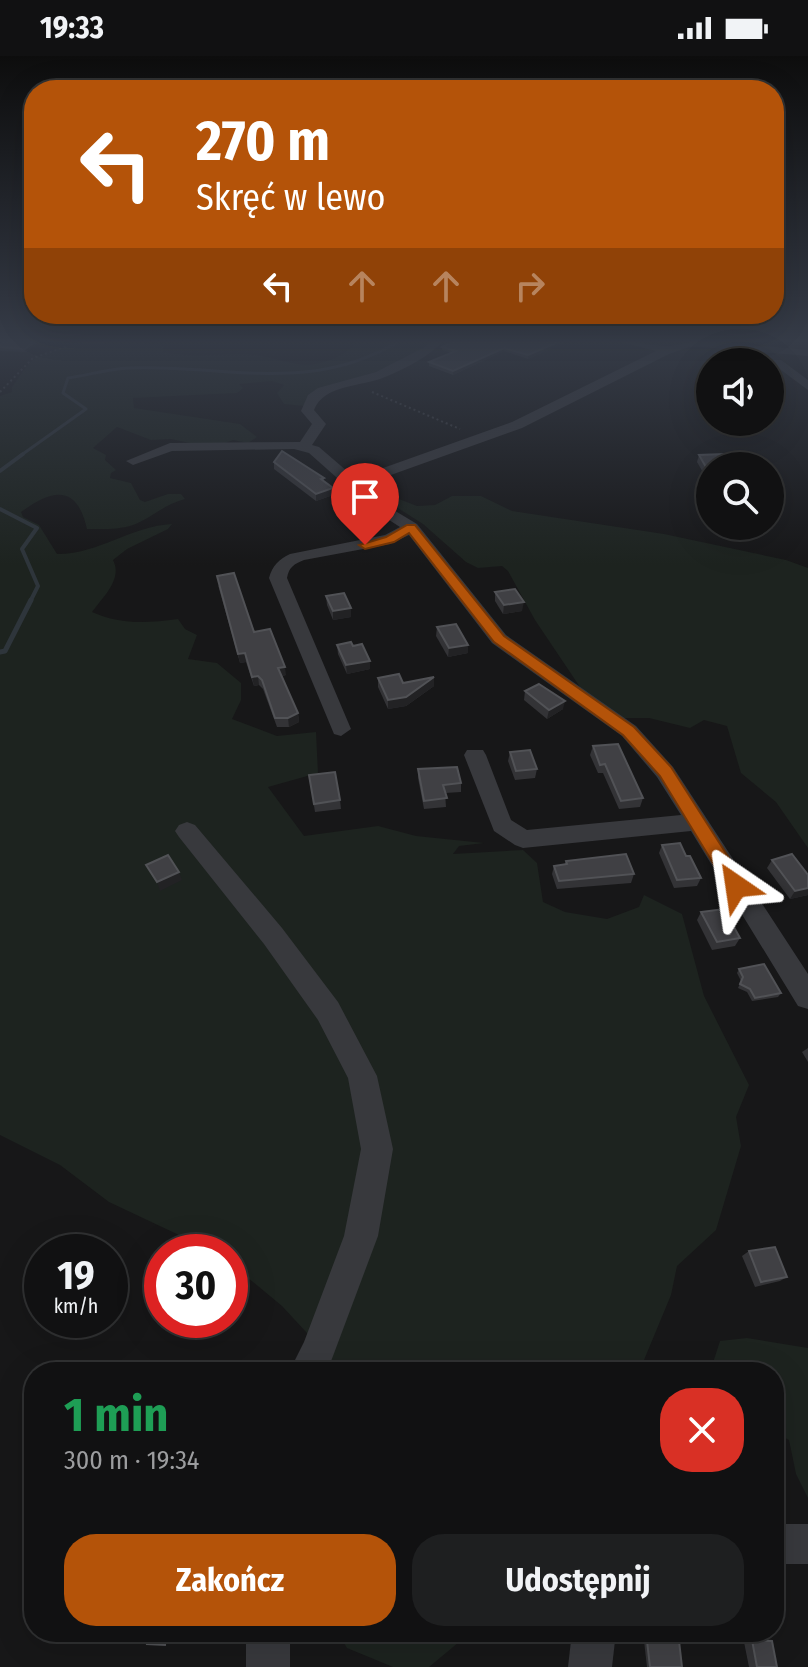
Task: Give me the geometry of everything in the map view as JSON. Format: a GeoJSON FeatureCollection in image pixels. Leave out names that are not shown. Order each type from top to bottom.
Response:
{"type":"FeatureCollection","features":[{"type":"Feature","properties":{"kind":"street"},"geometry":{"type":"LineString","coordinates":[[305,446],[319,424],[311,415]]}},
{"type":"Feature","properties":{"kind":"street"},"geometry":{"type":"LineString","coordinates":[[353,484],[537,415]]}},
{"type":"Feature","properties":{"kind":"street"},"geometry":{"type":"LineString","coordinates":[[133,461],[170,447],[305,446],[324,457],[353,484],[411,527],[499,639],[629,731],[665,772],[808,997]]}},
{"type":"Feature","properties":{"kind":"street"},"geometry":{"type":"LineString","coordinates":[[341,729],[278,578],[279,572],[289,560],[300,556],[390,539],[411,527]]}},
{"type":"Feature","properties":{"kind":"street"},"geometry":{"type":"LineString","coordinates":[[475,755],[502,825],[523,839],[697,822]]}},
{"type":"Feature","properties":{"kind":"street"},"geometry":{"type":"LineString","coordinates":[[187,831],[273,936],[328,1011],[362,1076],[377,1149],[361,1236],[313,1362]]}},
{"type":"Feature","properties":{"kind":"street"},"geometry":{"type":"LineString","coordinates":[[784,1544],[808,1544]]}},
{"type":"Feature","properties":{"kind":"street"},"geometry":{"type":"LineString","coordinates":[[268,1642],[268,1667]]}},
{"type":"Feature","properties":{"kind":"street"},"geometry":{"type":"LineString","coordinates":[[590,1667],[593,1642]]}},
{"type":"Feature","properties":{"kind":"path"},"geometry":{"type":"LineString","coordinates":[[428,415],[482,438]]}},
{"type":"Feature","properties":{"kind":"shaded area"},"geometry":{"type":"Polygon","coordinates":[[[0,415],[182,415],[240,424],[257,437],[248,443],[233,440],[220,445],[199,445],[171,439],[151,440],[117,427],[93,448],[106,455],[105,460],[116,470],[110,478],[131,483],[140,500],[145,502],[168,494],[181,494],[185,499],[139,522],[127,527],[87,529],[77,504],[63,495],[44,498],[33,504],[21,512],[23,517],[39,525],[57,554],[86,550],[143,530],[172,524],[113,560],[114,581],[92,612],[134,622],[178,619],[185,629],[197,635],[188,659],[217,663],[241,683],[241,700],[232,719],[277,736],[316,732],[318,773],[268,787],[304,836],[378,826],[416,836],[484,843],[459,846],[453,854],[523,850],[537,863],[543,902],[565,912],[607,919],[639,907],[644,895],[682,914],[704,996],[749,1085],[736,1117],[741,1146],[716,1230],[677,1266],[671,1295],[644,1362],[334,1362],[282,1306],[248,1278],[248,1234],[177,1234],[109,1202],[60,1165],[0,1135],[0,415]]]}},
{"type":"Feature","properties":{"kind":"shaded area"},"geometry":{"type":"Polygon","coordinates":[[[386,494],[417,506],[435,505],[452,496],[481,496],[512,511],[664,534],[786,560],[808,568],[808,848],[776,802],[741,773],[727,726],[704,720],[690,728],[649,718],[622,718],[584,693],[535,620],[508,571],[502,566],[478,568],[466,562],[423,524],[382,498],[386,494]]]}},
{"type":"Feature","properties":{"kind":"shaded area"},"geometry":{"type":"Polygon","coordinates":[[[747,1338],[808,1348],[808,1498],[796,1474],[789,1440],[784,1437],[784,1362],[713,1362],[720,1341],[747,1338]]]}},
{"type":"Feature","properties":{"kind":"shaded area"},"geometry":{"type":"Polygon","coordinates":[[[343,1642],[459,1642],[429,1667],[393,1667],[347,1648],[343,1642]]]}},
{"type":"Feature","properties":{"kind":"building"},"geometry":{"type":"Polygon","coordinates":[[[282,451],[324,478],[321,479],[333,488],[316,494],[274,462],[282,451]]]}},
{"type":"Feature","properties":{"kind":"building"},"geometry":{"type":"Polygon","coordinates":[[[354,498],[360,514],[344,516],[338,500],[354,498]]]}},
{"type":"Feature","properties":{"kind":"building"},"geometry":{"type":"Polygon","coordinates":[[[234,573],[254,632],[270,629],[285,667],[278,668],[298,713],[288,718],[275,718],[262,680],[258,676],[252,677],[245,653],[238,654],[217,576],[234,573]]]}},
{"type":"Feature","properties":{"kind":"building"},"geometry":{"type":"Polygon","coordinates":[[[515,589],[524,602],[504,605],[495,592],[515,589]]]}},
{"type":"Feature","properties":{"kind":"building"},"geometry":{"type":"Polygon","coordinates":[[[344,593],[351,608],[333,611],[326,596],[344,593]]]}},
{"type":"Feature","properties":{"kind":"building"},"geometry":{"type":"Polygon","coordinates":[[[456,624],[468,645],[449,648],[437,627],[456,624]]]}},
{"type":"Feature","properties":{"kind":"building"},"geometry":{"type":"Polygon","coordinates":[[[351,642],[353,646],[362,644],[370,661],[346,665],[337,645],[351,642]]]}},
{"type":"Feature","properties":{"kind":"building"},"geometry":{"type":"Polygon","coordinates":[[[399,674],[403,683],[434,677],[406,697],[388,700],[378,678],[399,674]]]}},
{"type":"Feature","properties":{"kind":"building"},"geometry":{"type":"Polygon","coordinates":[[[539,684],[565,701],[549,710],[525,691],[539,684]]]}},
{"type":"Feature","properties":{"kind":"building"},"geometry":{"type":"Polygon","coordinates":[[[618,744],[643,798],[621,801],[605,764],[600,765],[593,746],[618,744]]]}},
{"type":"Feature","properties":{"kind":"building"},"geometry":{"type":"Polygon","coordinates":[[[530,750],[537,769],[516,771],[510,752],[530,750]]]}},
{"type":"Feature","properties":{"kind":"building"},"geometry":{"type":"Polygon","coordinates":[[[457,767],[461,783],[443,785],[447,798],[424,801],[418,769],[457,767]]]}},
{"type":"Feature","properties":{"kind":"building"},"geometry":{"type":"Polygon","coordinates":[[[335,772],[340,800],[314,804],[309,775],[335,772]]]}},
{"type":"Feature","properties":{"kind":"building"},"geometry":{"type":"Polygon","coordinates":[[[680,843],[701,878],[677,880],[662,845],[680,843]]]}},
{"type":"Feature","properties":{"kind":"building"},"geometry":{"type":"Polygon","coordinates":[[[626,854],[634,874],[559,881],[554,866],[567,864],[566,861],[626,854]]]}},
{"type":"Feature","properties":{"kind":"building"},"geometry":{"type":"Polygon","coordinates":[[[792,854],[808,875],[808,888],[795,891],[772,860],[792,854]]]}},
{"type":"Feature","properties":{"kind":"building"},"geometry":{"type":"Polygon","coordinates":[[[168,855],[179,872],[157,882],[146,865],[168,855]]]}},
{"type":"Feature","properties":{"kind":"building"},"geometry":{"type":"Polygon","coordinates":[[[724,909],[740,938],[717,942],[701,912],[724,909]]]}},
{"type":"Feature","properties":{"kind":"building"},"geometry":{"type":"Polygon","coordinates":[[[764,964],[781,993],[755,998],[750,989],[740,984],[743,977],[739,969],[764,964]]]}},
{"type":"Feature","properties":{"kind":"building"},"geometry":{"type":"Polygon","coordinates":[[[775,1247],[787,1277],[761,1282],[749,1251],[775,1247]]]}},
{"type":"Feature","properties":{"kind":"building"},"geometry":{"type":"Polygon","coordinates":[[[147,1642],[165,1642],[165,1645],[147,1642]]]}},
{"type":"Feature","properties":{"kind":"building"},"geometry":{"type":"Polygon","coordinates":[[[647,1642],[679,1642],[682,1667],[650,1667],[647,1642]]]}},
{"type":"Feature","properties":{"kind":"building"},"geometry":{"type":"Polygon","coordinates":[[[752,1642],[772,1642],[777,1667],[757,1667],[752,1642]]]}},
{"type":"Feature","properties":{"kind":"waterway"},"geometry":{"type":"LineString","coordinates":[[20,456],[77,415]]}},
{"type":"Feature","properties":{"kind":"waterway"},"geometry":{"type":"LineString","coordinates":[[0,471],[23,454]]}},
{"type":"Feature","properties":{"kind":"waterway"},"geometry":{"type":"LineString","coordinates":[[0,509],[37,528],[22,549],[38,586],[31,600]]}},
{"type":"Feature","properties":{"kind":"waterway"},"geometry":{"type":"LineString","coordinates":[[0,652],[5,651],[31,600]]}},
{"type":"Feature","properties":{"kind":"route"},"geometry":{"type":"LineString","coordinates":[[365,545],[390,539],[411,527],[499,639],[629,731],[665,772],[736,886]]}}]}
